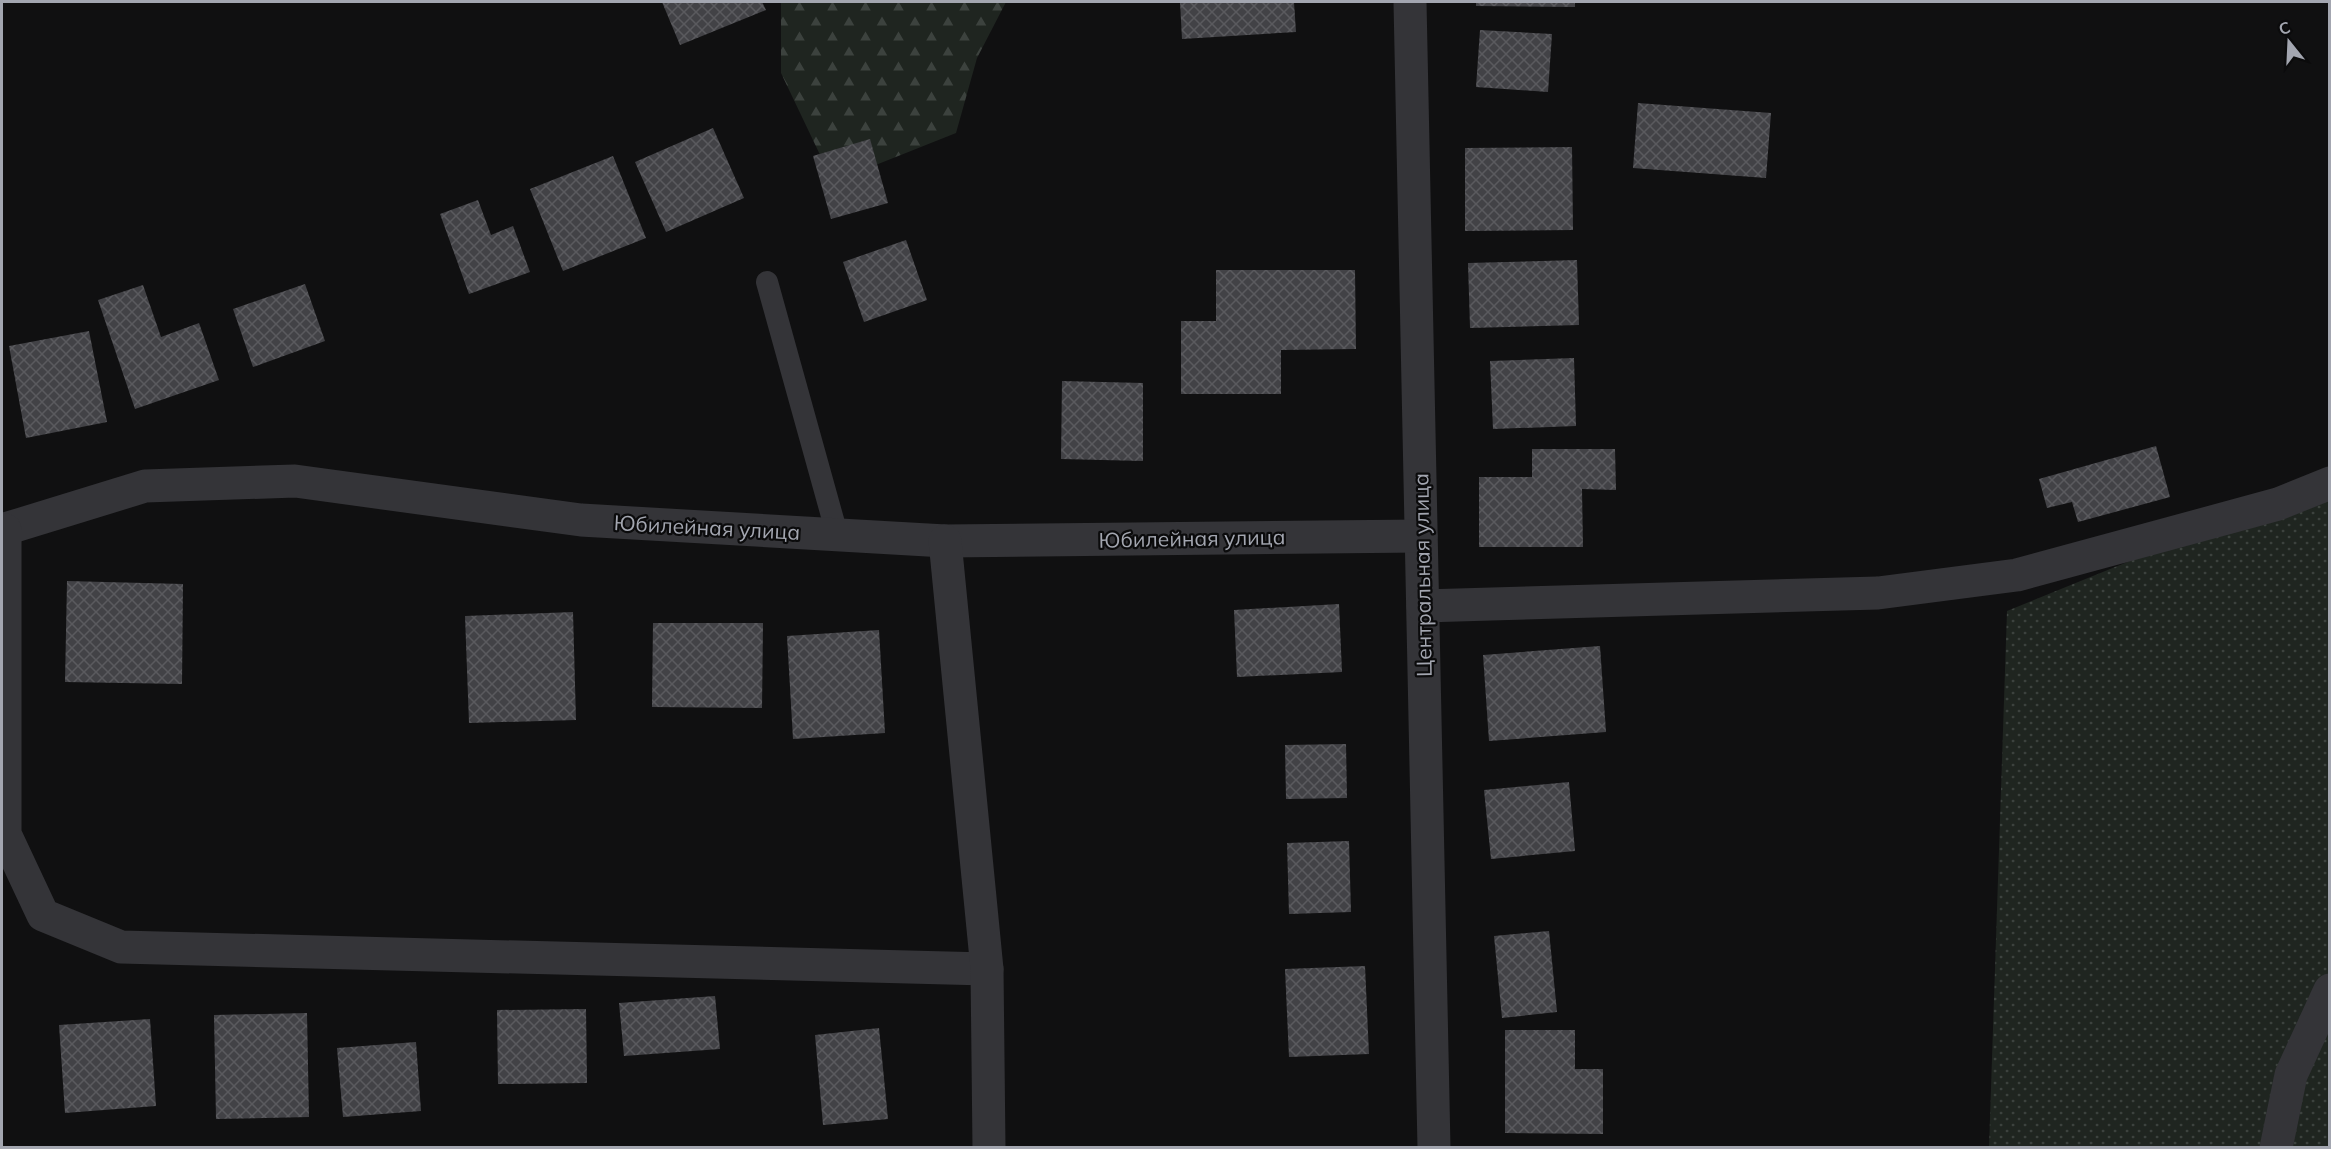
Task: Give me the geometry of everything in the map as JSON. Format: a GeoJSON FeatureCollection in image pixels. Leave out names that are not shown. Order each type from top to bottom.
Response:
{"type":"FeatureCollection","features":[{"type":"Feature","properties":{"kind":"street","name":"Центральная улица"},"geometry":{"type":"LineString","coordinates":[[1410,2],[1434,1148]]}},
{"type":"Feature","properties":{"kind":"street","name":"Юбилейная улица"},"geometry":{"type":"LineString","coordinates":[[3,530],[145,486],[296,481],[581,520],[945,541],[1421,536]]}},
{"type":"Feature","properties":{"kind":"street"},"geometry":{"type":"LineString","coordinates":[[1423,606],[1866,594],[1912,589],[2017,575],[2326,492]]}},
{"type":"Feature","properties":{"kind":"street"},"geometry":{"type":"LineString","coordinates":[[3,530],[5,834],[43,915],[121,947],[987,969]]}},
{"type":"Feature","properties":{"kind":"street"},"geometry":{"type":"LineString","coordinates":[[945,541],[987,969],[988,1148]]}},
{"type":"Feature","properties":{"kind":"street"},"geometry":{"type":"LineString","coordinates":[[2276,1148],[2291,1075],[2330,990]]}},
{"type":"Feature","properties":{"kind":"lane"},"geometry":{"type":"LineString","coordinates":[[767,282],[837,534]]}},
{"type":"Feature","properties":{"kind":"green space"},"geometry":{"type":"Polygon","coordinates":[[[781,2],[1006,2],[977,58],[956,133],[833,182],[781,73],[781,2]]]}},
{"type":"Feature","properties":{"kind":"green space"},"geometry":{"type":"Polygon","coordinates":[[[2329,480],[2329,1147],[1989,1148],[2007,611],[2329,480]]]}},
{"type":"Feature","properties":{"kind":"building"},"geometry":{"type":"Polygon","coordinates":[[[662,2],[762,2],[766,10],[680,45],[662,2]]]}},
{"type":"Feature","properties":{"kind":"building"},"geometry":{"type":"Polygon","coordinates":[[[1180,2],[1294,2],[1296,32],[1182,39],[1180,2]]]}},
{"type":"Feature","properties":{"kind":"building"},"geometry":{"type":"Polygon","coordinates":[[[1476,2],[1575,2],[1575,7],[1476,6],[1476,2]]]}},
{"type":"Feature","properties":{"kind":"building"},"geometry":{"type":"Polygon","coordinates":[[[1480,30],[1552,34],[1548,92],[1476,87],[1480,30]]]}},
{"type":"Feature","properties":{"kind":"building"},"geometry":{"type":"Polygon","coordinates":[[[1638,103],[1771,113],[1766,178],[1633,168],[1638,103]]]}},
{"type":"Feature","properties":{"kind":"building"},"geometry":{"type":"Polygon","coordinates":[[[713,128],[744,198],[666,232],[635,162],[713,128]]]}},
{"type":"Feature","properties":{"kind":"building"},"geometry":{"type":"Polygon","coordinates":[[[870,139],[888,203],[831,219],[813,156],[870,139]]]}},
{"type":"Feature","properties":{"kind":"building"},"geometry":{"type":"Polygon","coordinates":[[[1572,147],[1573,230],[1465,231],[1465,148],[1572,147]]]}},
{"type":"Feature","properties":{"kind":"building"},"geometry":{"type":"Polygon","coordinates":[[[613,156],[646,238],[563,271],[530,189],[613,156]]]}},
{"type":"Feature","properties":{"kind":"building"},"geometry":{"type":"Polygon","coordinates":[[[478,200],[491,235],[513,226],[530,272],[469,294],[440,214],[478,200]]]}},
{"type":"Feature","properties":{"kind":"building"},"geometry":{"type":"Polygon","coordinates":[[[906,240],[927,300],[864,322],[843,262],[906,240]]]}},
{"type":"Feature","properties":{"kind":"building"},"geometry":{"type":"Polygon","coordinates":[[[1577,260],[1579,325],[1470,328],[1468,263],[1577,260]]]}},
{"type":"Feature","properties":{"kind":"building"},"geometry":{"type":"Polygon","coordinates":[[[1216,270],[1355,270],[1356,349],[1281,350],[1281,394],[1181,394],[1181,321],[1216,321],[1216,270]]]}},
{"type":"Feature","properties":{"kind":"building"},"geometry":{"type":"Polygon","coordinates":[[[305,284],[325,341],[253,367],[233,309],[305,284]]]}},
{"type":"Feature","properties":{"kind":"building"},"geometry":{"type":"Polygon","coordinates":[[[143,285],[161,337],[199,323],[219,380],[135,409],[98,300],[143,285]]]}},
{"type":"Feature","properties":{"kind":"building"},"geometry":{"type":"Polygon","coordinates":[[[89,331],[107,422],[26,438],[9,346],[89,331]]]}},
{"type":"Feature","properties":{"kind":"building"},"geometry":{"type":"Polygon","coordinates":[[[1574,358],[1576,426],[1493,429],[1490,361],[1574,358]]]}},
{"type":"Feature","properties":{"kind":"building"},"geometry":{"type":"Polygon","coordinates":[[[1062,381],[1143,383],[1143,461],[1061,459],[1062,381]]]}},
{"type":"Feature","properties":{"kind":"building"},"geometry":{"type":"Polygon","coordinates":[[[2156,446],[2170,497],[2078,522],[2072,502],[2047,508],[2039,479],[2156,446]]]}},
{"type":"Feature","properties":{"kind":"building"},"geometry":{"type":"Polygon","coordinates":[[[1532,449],[1615,449],[1616,490],[1582,489],[1583,547],[1479,547],[1479,477],[1532,477],[1532,449]]]}},
{"type":"Feature","properties":{"kind":"building"},"geometry":{"type":"Polygon","coordinates":[[[67,581],[183,584],[182,684],[65,682],[67,581]]]}},
{"type":"Feature","properties":{"kind":"building"},"geometry":{"type":"Polygon","coordinates":[[[1339,604],[1342,672],[1237,677],[1234,610],[1339,604]]]}},
{"type":"Feature","properties":{"kind":"building"},"geometry":{"type":"Polygon","coordinates":[[[573,612],[576,720],[469,723],[465,616],[573,612]]]}},
{"type":"Feature","properties":{"kind":"building"},"geometry":{"type":"Polygon","coordinates":[[[653,623],[763,623],[762,708],[652,707],[653,623]]]}},
{"type":"Feature","properties":{"kind":"building"},"geometry":{"type":"Polygon","coordinates":[[[879,630],[885,733],[793,739],[787,636],[879,630]]]}},
{"type":"Feature","properties":{"kind":"building"},"geometry":{"type":"Polygon","coordinates":[[[1600,646],[1606,732],[1489,741],[1483,655],[1600,646]]]}},
{"type":"Feature","properties":{"kind":"building"},"geometry":{"type":"Polygon","coordinates":[[[1346,744],[1347,798],[1286,799],[1285,745],[1346,744]]]}},
{"type":"Feature","properties":{"kind":"building"},"geometry":{"type":"Polygon","coordinates":[[[1569,782],[1575,851],[1491,859],[1484,790],[1569,782]]]}},
{"type":"Feature","properties":{"kind":"building"},"geometry":{"type":"Polygon","coordinates":[[[1349,841],[1351,912],[1289,914],[1287,843],[1349,841]]]}},
{"type":"Feature","properties":{"kind":"building"},"geometry":{"type":"Polygon","coordinates":[[[1549,931],[1557,1012],[1502,1018],[1494,936],[1549,931]]]}},
{"type":"Feature","properties":{"kind":"building"},"geometry":{"type":"Polygon","coordinates":[[[1365,966],[1369,1054],[1289,1057],[1285,969],[1365,966]]]}},
{"type":"Feature","properties":{"kind":"building"},"geometry":{"type":"Polygon","coordinates":[[[715,996],[720,1049],[624,1056],[619,1003],[715,996]]]}},
{"type":"Feature","properties":{"kind":"building"},"geometry":{"type":"Polygon","coordinates":[[[586,1009],[587,1083],[498,1084],[497,1010],[586,1009]]]}},
{"type":"Feature","properties":{"kind":"building"},"geometry":{"type":"Polygon","coordinates":[[[307,1013],[309,1117],[216,1119],[214,1015],[307,1013]]]}},
{"type":"Feature","properties":{"kind":"building"},"geometry":{"type":"Polygon","coordinates":[[[150,1019],[156,1106],[65,1113],[59,1025],[150,1019]]]}},
{"type":"Feature","properties":{"kind":"building"},"geometry":{"type":"Polygon","coordinates":[[[879,1028],[888,1119],[823,1125],[815,1035],[879,1028]]]}},
{"type":"Feature","properties":{"kind":"building"},"geometry":{"type":"Polygon","coordinates":[[[1505,1030],[1575,1030],[1575,1069],[1603,1069],[1603,1134],[1505,1133],[1505,1030]]]}},
{"type":"Feature","properties":{"kind":"building"},"geometry":{"type":"Polygon","coordinates":[[[416,1042],[421,1111],[343,1117],[337,1048],[416,1042]]]}}]}
